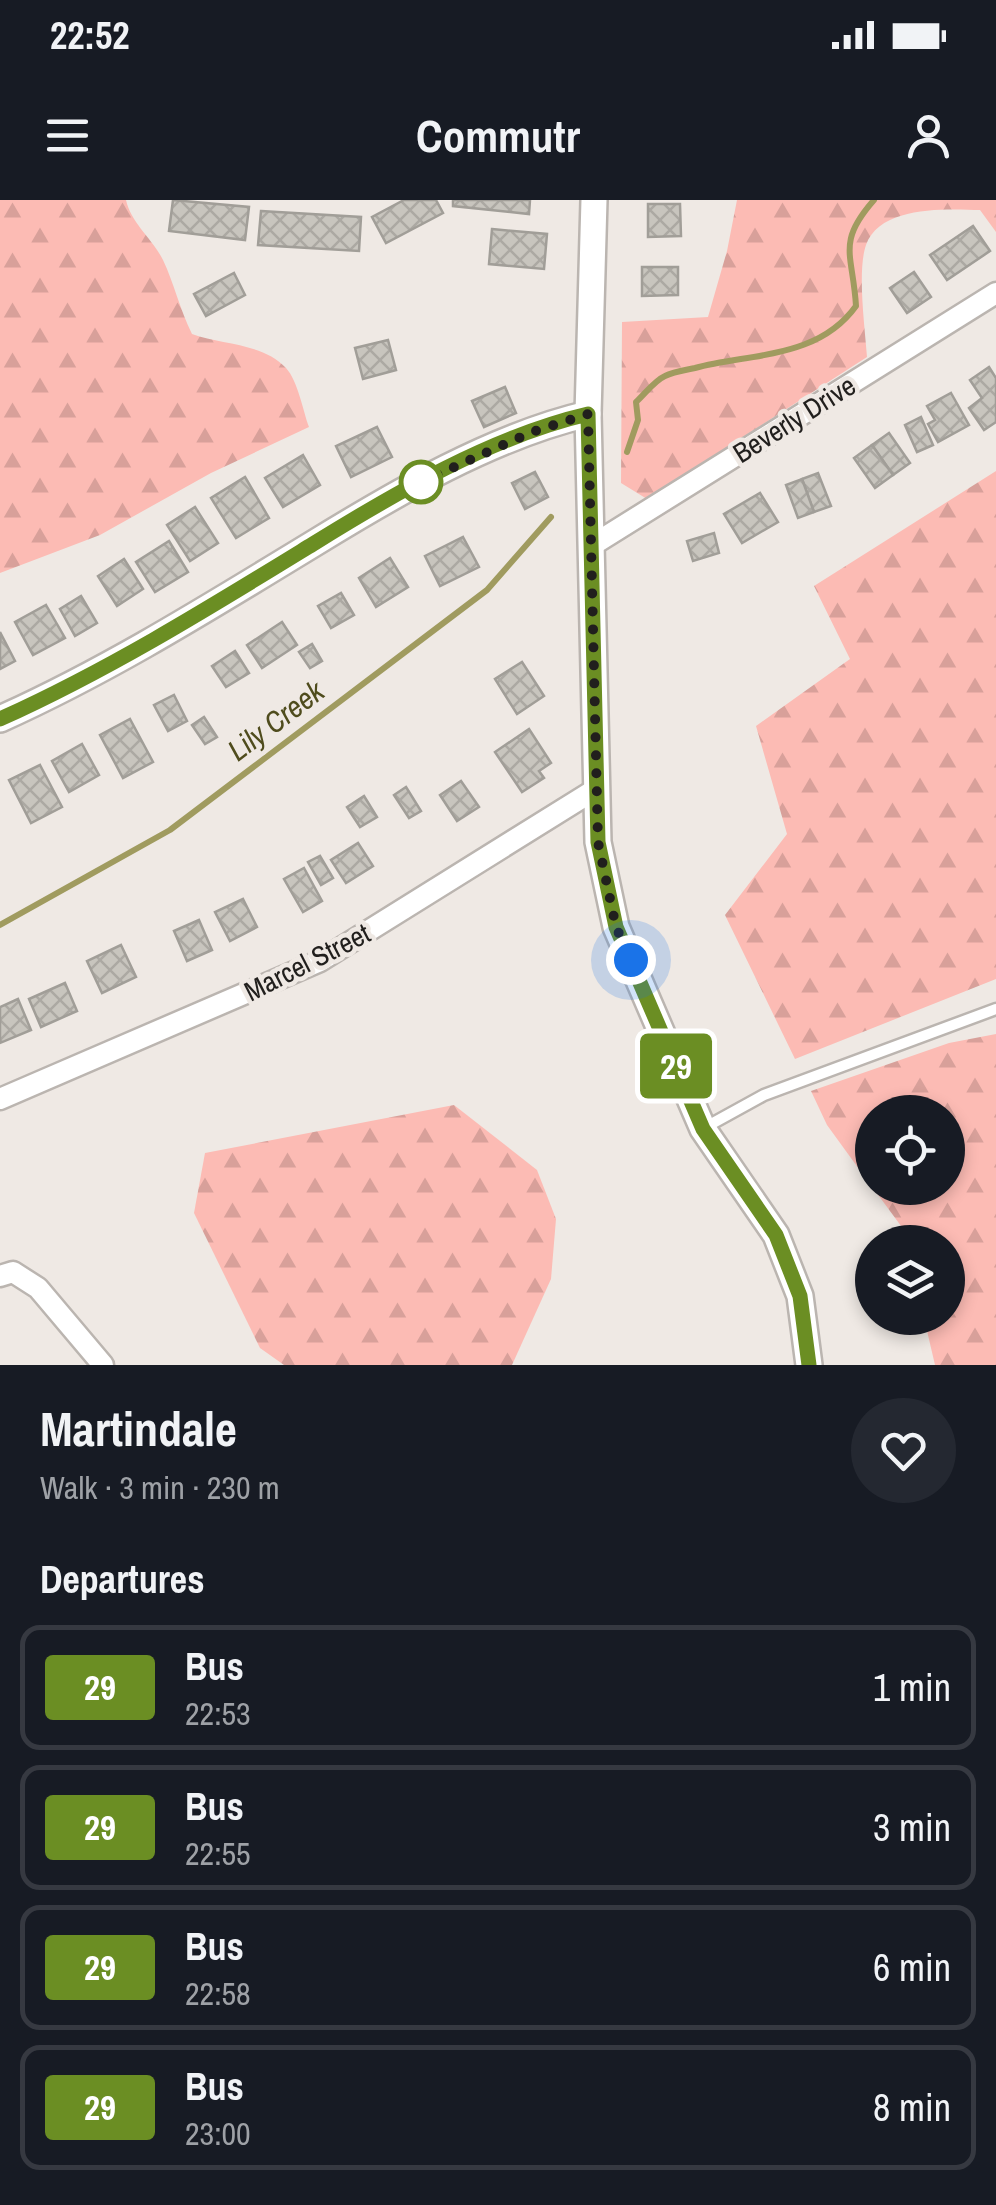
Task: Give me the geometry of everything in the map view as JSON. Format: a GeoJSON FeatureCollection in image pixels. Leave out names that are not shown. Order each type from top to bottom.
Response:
{"type":"FeatureCollection","features":[{"type":"Feature","properties":{"kind":"street"},"geometry":{"type":"LineString","coordinates":[[594,200],[588,414],[598,842],[616,927],[703,1129],[776,1235],[800,1296],[808,1365]]}},
{"type":"Feature","properties":{"kind":"street","name":"Beverly Drive"},"geometry":{"type":"LineString","coordinates":[[591,546],[996,293]]}},
{"type":"Feature","properties":{"kind":"street"},"geometry":{"type":"LineString","coordinates":[[0,719],[77,683],[380,503],[511,440],[588,414]]}},
{"type":"Feature","properties":{"kind":"street","name":"Marcel Street"},"geometry":{"type":"LineString","coordinates":[[0,1100],[320,962],[596,789]]}},
{"type":"Feature","properties":{"kind":"street"},"geometry":{"type":"LineString","coordinates":[[6,1274],[38,1288],[102,1365]]}},
{"type":"Feature","properties":{"kind":"lane"},"geometry":{"type":"LineString","coordinates":[[703,1129],[764,1095],[996,1008]]}},
{"type":"Feature","properties":{"kind":"green space"},"geometry":{"type":"Polygon","coordinates":[[[0,200],[126,200],[132,216],[163,260],[192,334],[254,349],[277,360],[294,380],[309,427],[211,473],[100,535],[0,573],[0,200]]]}},
{"type":"Feature","properties":{"kind":"green space"},"geometry":{"type":"Polygon","coordinates":[[[737,200],[996,200],[996,232],[980,210],[916,212],[885,223],[874,232],[863,256],[867,357],[647,499],[621,483],[622,322],[708,317],[737,200]]]}},
{"type":"Feature","properties":{"kind":"green space"},"geometry":{"type":"Polygon","coordinates":[[[996,471],[996,979],[795,1059],[725,915],[787,834],[756,726],[850,659],[814,586],[996,471]]]}},
{"type":"Feature","properties":{"kind":"green space"},"geometry":{"type":"Polygon","coordinates":[[[996,1034],[996,1365],[935,1365],[928,1335],[965,1335],[965,1225],[900,1225],[886,1205],[965,1205],[965,1095],[855,1095],[855,1164],[827,1125],[811,1091],[949,1043],[996,1034]]]}},
{"type":"Feature","properties":{"kind":"green space"},"geometry":{"type":"Polygon","coordinates":[[[454,1105],[537,1170],[556,1219],[551,1279],[512,1365],[284,1365],[260,1348],[194,1213],[205,1153],[454,1105]]]}},
{"type":"Feature","properties":{"kind":"building"},"geometry":{"type":"Polygon","coordinates":[[[173,200],[249,207],[245,240],[169,231],[173,200]]]}},
{"type":"Feature","properties":{"kind":"building"},"geometry":{"type":"Polygon","coordinates":[[[404,200],[436,200],[443,213],[386,243],[372,217],[404,200]]]}},
{"type":"Feature","properties":{"kind":"building"},"geometry":{"type":"Polygon","coordinates":[[[453,200],[530,200],[529,214],[453,206],[453,200]]]}},
{"type":"Feature","properties":{"kind":"building"},"geometry":{"type":"Polygon","coordinates":[[[648,204],[680,204],[681,236],[648,237],[648,204]]]}},
{"type":"Feature","properties":{"kind":"building"},"geometry":{"type":"Polygon","coordinates":[[[261,211],[361,217],[359,251],[258,245],[261,211]]]}},
{"type":"Feature","properties":{"kind":"building"},"geometry":{"type":"Polygon","coordinates":[[[973,226],[990,251],[947,280],[930,255],[973,226]]]}},
{"type":"Feature","properties":{"kind":"building"},"geometry":{"type":"Polygon","coordinates":[[[492,229],[547,234],[544,269],[489,264],[492,229]]]}},
{"type":"Feature","properties":{"kind":"building"},"geometry":{"type":"Polygon","coordinates":[[[642,267],[678,267],[678,295],[642,296],[642,267]]]}},
{"type":"Feature","properties":{"kind":"building"},"geometry":{"type":"Polygon","coordinates":[[[914,272],[931,297],[907,313],[890,288],[914,272]]]}},
{"type":"Feature","properties":{"kind":"building"},"geometry":{"type":"Polygon","coordinates":[[[234,273],[245,295],[206,316],[194,294],[234,273]]]}},
{"type":"Feature","properties":{"kind":"building"},"geometry":{"type":"Polygon","coordinates":[[[388,340],[396,370],[363,379],[355,348],[388,340]]]}},
{"type":"Feature","properties":{"kind":"building"},"geometry":{"type":"Polygon","coordinates":[[[989,367],[996,378],[996,422],[984,430],[969,408],[982,398],[970,380],[989,367]]]}},
{"type":"Feature","properties":{"kind":"building"},"geometry":{"type":"Polygon","coordinates":[[[505,387],[516,413],[484,427],[472,401],[505,387]]]}},
{"type":"Feature","properties":{"kind":"building"},"geometry":{"type":"Polygon","coordinates":[[[951,393],[969,425],[938,442],[928,424],[935,420],[927,406],[951,393]]]}},
{"type":"Feature","properties":{"kind":"building"},"geometry":{"type":"Polygon","coordinates":[[[921,417],[933,445],[917,452],[905,425],[921,417]]]}},
{"type":"Feature","properties":{"kind":"building"},"geometry":{"type":"Polygon","coordinates":[[[377,427],[392,457],[351,477],[336,446],[377,427]]]}},
{"type":"Feature","properties":{"kind":"building"},"geometry":{"type":"Polygon","coordinates":[[[889,433],[910,463],[893,475],[872,445],[889,433]]]}},
{"type":"Feature","properties":{"kind":"building"},"geometry":{"type":"Polygon","coordinates":[[[872,445],[893,475],[875,488],[854,458],[872,445]]]}},
{"type":"Feature","properties":{"kind":"building"},"geometry":{"type":"Polygon","coordinates":[[[303,455],[320,485],[283,507],[265,478],[303,455]]]}},
{"type":"Feature","properties":{"kind":"building"},"geometry":{"type":"Polygon","coordinates":[[[535,472],[548,497],[525,509],[512,483],[535,472]]]}},
{"type":"Feature","properties":{"kind":"building"},"geometry":{"type":"Polygon","coordinates":[[[818,473],[831,506],[814,512],[802,479],[818,473]]]}},
{"type":"Feature","properties":{"kind":"building"},"geometry":{"type":"Polygon","coordinates":[[[245,477],[269,518],[236,538],[211,498],[245,477]]]}},
{"type":"Feature","properties":{"kind":"building"},"geometry":{"type":"Polygon","coordinates":[[[802,479],[814,512],[798,518],[786,485],[802,479]]]}},
{"type":"Feature","properties":{"kind":"building"},"geometry":{"type":"Polygon","coordinates":[[[760,493],[778,522],[742,543],[724,514],[760,493]]]}},
{"type":"Feature","properties":{"kind":"building"},"geometry":{"type":"Polygon","coordinates":[[[195,507],[218,543],[190,561],[167,525],[195,507]]]}},
{"type":"Feature","properties":{"kind":"building"},"geometry":{"type":"Polygon","coordinates":[[[714,533],[719,553],[693,561],[687,541],[714,533]]]}},
{"type":"Feature","properties":{"kind":"building"},"geometry":{"type":"Polygon","coordinates":[[[463,537],[479,567],[440,586],[425,556],[463,537]]]}},
{"type":"Feature","properties":{"kind":"building"},"geometry":{"type":"Polygon","coordinates":[[[169,541],[188,572],[155,592],[136,562],[169,541]]]}},
{"type":"Feature","properties":{"kind":"building"},"geometry":{"type":"Polygon","coordinates":[[[390,558],[408,587],[376,607],[359,578],[390,558]]]}},
{"type":"Feature","properties":{"kind":"building"},"geometry":{"type":"Polygon","coordinates":[[[124,559],[143,589],[117,606],[98,576],[124,559]]]}},
{"type":"Feature","properties":{"kind":"building"},"geometry":{"type":"Polygon","coordinates":[[[341,593],[354,615],[331,628],[318,606],[341,593]]]}},
{"type":"Feature","properties":{"kind":"building"},"geometry":{"type":"Polygon","coordinates":[[[81,596],[97,623],[75,636],[60,609],[81,596]]]}},
{"type":"Feature","properties":{"kind":"building"},"geometry":{"type":"Polygon","coordinates":[[[46,605],[65,638],[33,655],[15,622],[46,605]]]}},
{"type":"Feature","properties":{"kind":"building"},"geometry":{"type":"Polygon","coordinates":[[[282,622],[297,645],[262,668],[247,645],[282,622]]]}},
{"type":"Feature","properties":{"kind":"building"},"geometry":{"type":"Polygon","coordinates":[[[0,632],[15,661],[0,669],[0,632]]]}},
{"type":"Feature","properties":{"kind":"building"},"geometry":{"type":"Polygon","coordinates":[[[312,644],[322,661],[310,668],[299,652],[312,644]]]}},
{"type":"Feature","properties":{"kind":"building"},"geometry":{"type":"Polygon","coordinates":[[[235,651],[249,673],[226,687],[212,666],[235,651]]]}},
{"type":"Feature","properties":{"kind":"building"},"geometry":{"type":"Polygon","coordinates":[[[522,662],[544,696],[517,714],[495,679],[522,662]]]}},
{"type":"Feature","properties":{"kind":"building"},"geometry":{"type":"Polygon","coordinates":[[[174,695],[187,721],[168,731],[154,705],[174,695]]]}},
{"type":"Feature","properties":{"kind":"building"},"geometry":{"type":"Polygon","coordinates":[[[204,717],[217,737],[205,744],[192,725],[204,717]]]}},
{"type":"Feature","properties":{"kind":"building"},"geometry":{"type":"Polygon","coordinates":[[[130,719],[153,762],[123,778],[100,735],[130,719]]]}},
{"type":"Feature","properties":{"kind":"building"},"geometry":{"type":"Polygon","coordinates":[[[529,729],[551,763],[539,771],[544,778],[522,792],[495,752],[529,729]]]}},
{"type":"Feature","properties":{"kind":"building"},"geometry":{"type":"Polygon","coordinates":[[[82,744],[99,775],[69,792],[52,761],[82,744]]]}},
{"type":"Feature","properties":{"kind":"building"},"geometry":{"type":"Polygon","coordinates":[[[40,765],[62,807],[31,823],[9,780],[40,765]]]}},
{"type":"Feature","properties":{"kind":"building"},"geometry":{"type":"Polygon","coordinates":[[[461,781],[479,807],[457,821],[440,795],[461,781]]]}},
{"type":"Feature","properties":{"kind":"building"},"geometry":{"type":"Polygon","coordinates":[[[406,787],[421,811],[409,818],[394,795],[406,787]]]}},
{"type":"Feature","properties":{"kind":"building"},"geometry":{"type":"Polygon","coordinates":[[[364,796],[377,817],[360,827],[347,807],[364,796]]]}},
{"type":"Feature","properties":{"kind":"building"},"geometry":{"type":"Polygon","coordinates":[[[358,843],[373,866],[346,883],[331,860],[358,843]]]}},
{"type":"Feature","properties":{"kind":"building"},"geometry":{"type":"Polygon","coordinates":[[[320,856],[333,878],[321,885],[308,862],[320,856]]]}},
{"type":"Feature","properties":{"kind":"building"},"geometry":{"type":"Polygon","coordinates":[[[304,868],[322,901],[303,912],[284,879],[304,868]]]}},
{"type":"Feature","properties":{"kind":"building"},"geometry":{"type":"Polygon","coordinates":[[[243,899],[257,927],[230,941],[215,912],[243,899]]]}},
{"type":"Feature","properties":{"kind":"building"},"geometry":{"type":"Polygon","coordinates":[[[199,920],[212,950],[187,961],[174,931],[199,920]]]}},
{"type":"Feature","properties":{"kind":"building"},"geometry":{"type":"Polygon","coordinates":[[[121,945],[136,977],[102,993],[87,961],[121,945]]]}},
{"type":"Feature","properties":{"kind":"building"},"geometry":{"type":"Polygon","coordinates":[[[65,983],[77,1011],[41,1027],[29,999],[65,983]]]}},
{"type":"Feature","properties":{"kind":"building"},"geometry":{"type":"Polygon","coordinates":[[[18,999],[31,1030],[0,1043],[0,1007],[18,999]]]}},
{"type":"Feature","properties":{"kind":"waterway","name":"Lily Creek"},"geometry":{"type":"LineString","coordinates":[[627,452],[638,420],[636,402],[661,378],[803,345],[840,323],[856,306],[851,239],[874,200]]}},
{"type":"Feature","properties":{"kind":"waterway","name":"Lily Creek"},"geometry":{"type":"LineString","coordinates":[[0,925],[170,830],[487,590],[551,517]]}},
{"type":"Feature","properties":{"kind":"bus line","name":"29"},"geometry":{"type":"LineString","coordinates":[[0,719],[77,683],[370,508],[511,440],[588,414],[598,842],[616,927],[703,1129],[776,1235],[800,1296],[809,1365]]}},
{"type":"Feature","properties":{"kind":"route"},"geometry":{"type":"LineString","coordinates":[[421,482],[532,432],[588,414],[598,842],[616,927],[631,960]]}}]}
